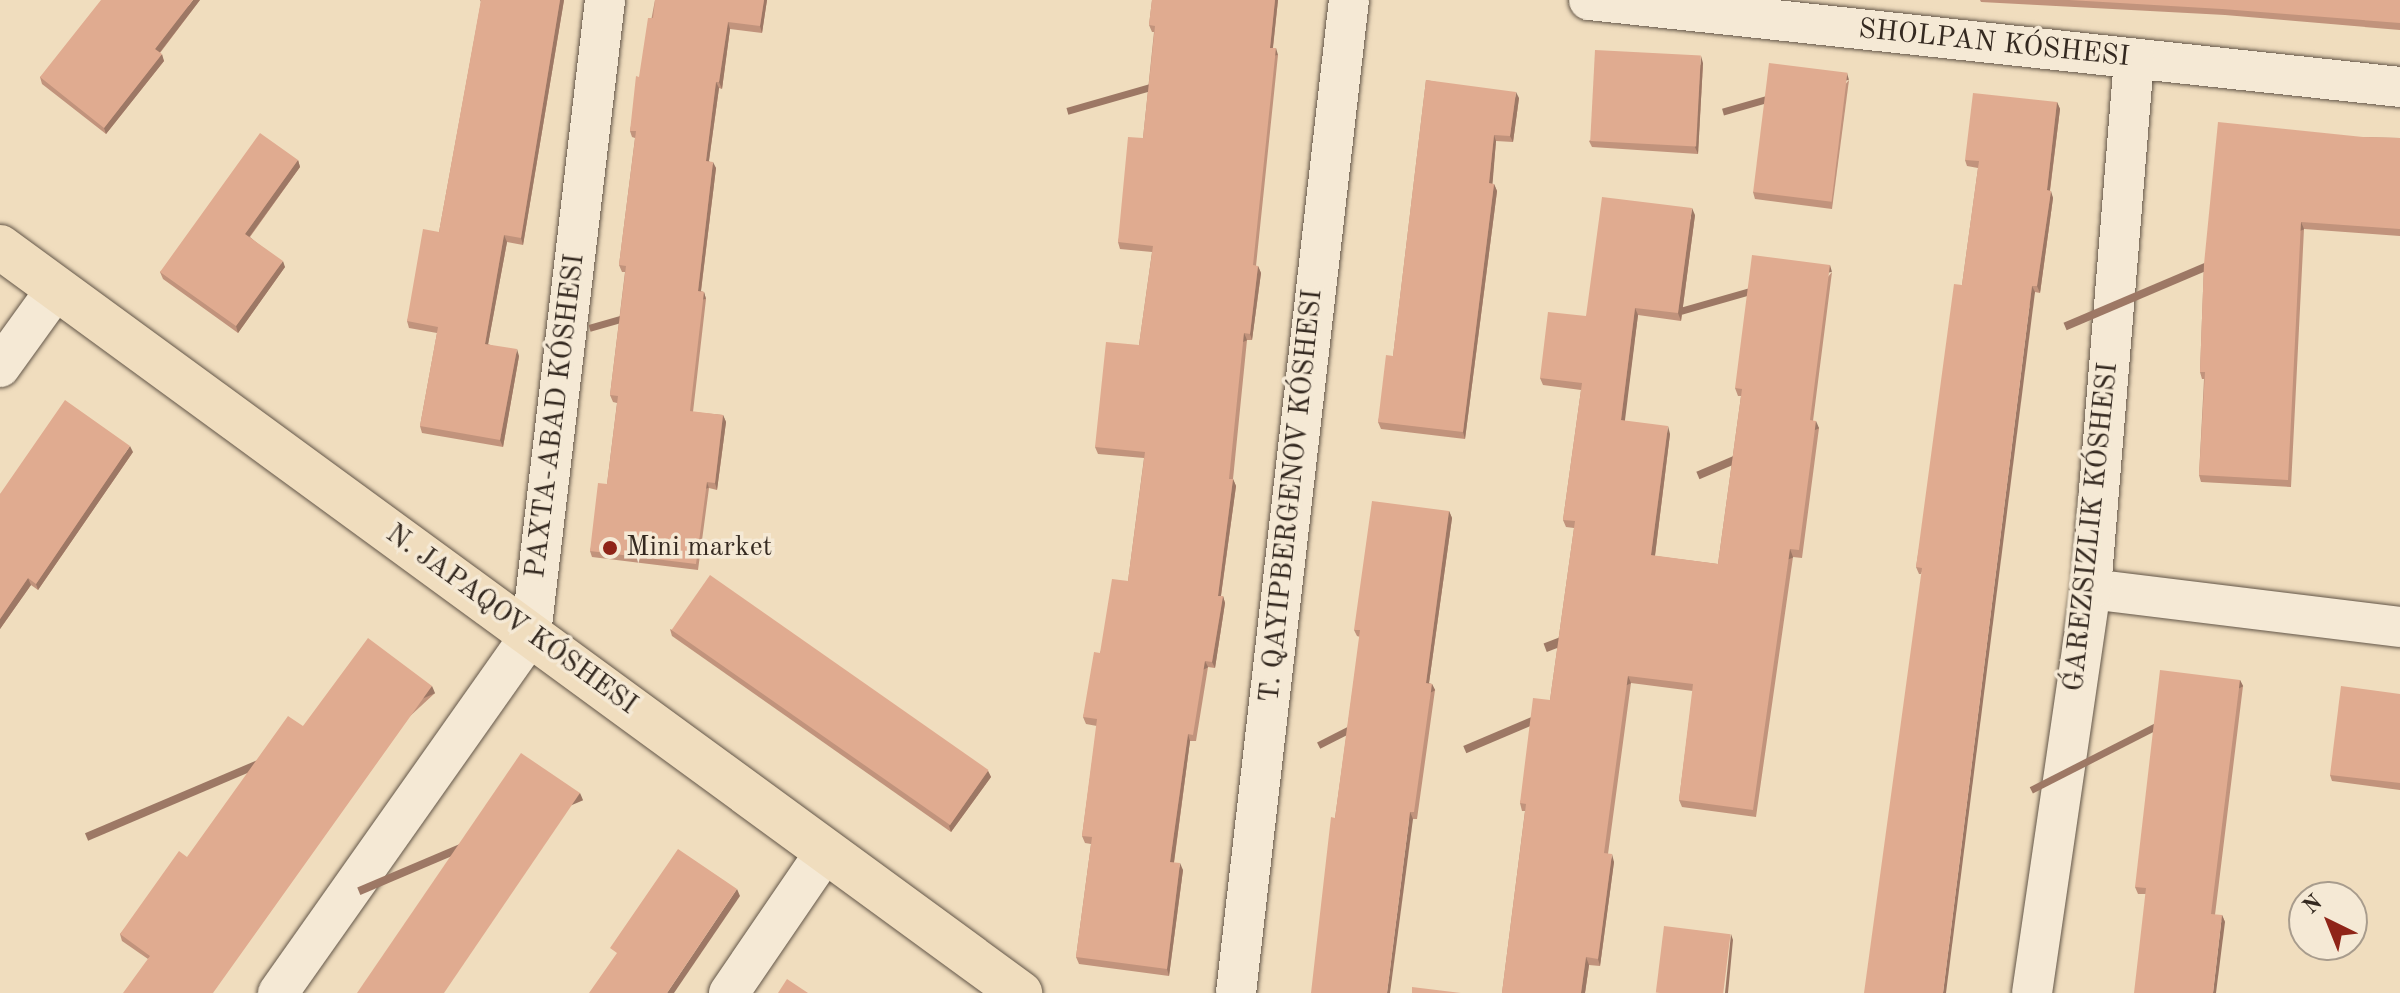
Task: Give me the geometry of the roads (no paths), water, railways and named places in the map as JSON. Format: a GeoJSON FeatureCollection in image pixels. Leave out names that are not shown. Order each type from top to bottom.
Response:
{"type":"FeatureCollection","features":[{"type":"Feature","properties":{"kind":"main road","name":"N. JAPAQOV KÓSHESI"},"geometry":{"type":"LineString","coordinates":[[0,247],[1020,993]]}},
{"type":"Feature","properties":{"kind":"street","name":"PAXTA-ABAD KÓSHESI"},"geometry":{"type":"LineString","coordinates":[[278,993],[531,634],[605,0]]}},
{"type":"Feature","properties":{"kind":"street"},"geometry":{"type":"LineString","coordinates":[[1236,993],[1349,0]]}},
{"type":"Feature","properties":{"kind":"street","name":"SHOLPAN KÓSHESI"},"geometry":{"type":"LineString","coordinates":[[1589,0],[2400,87]]}},
{"type":"Feature","properties":{"kind":"street","name":"ǴAREZSIZLIK KÓSHESI"},"geometry":{"type":"LineString","coordinates":[[2032,993],[2091,589],[2134,59]]}},
{"type":"Feature","properties":{"kind":"street"},"geometry":{"type":"LineString","coordinates":[[0,367],[57,288]]}},
{"type":"Feature","properties":{"kind":"street"},"geometry":{"type":"LineString","coordinates":[[2091,589],[2400,627]]}},
{"type":"Feature","properties":{"kind":"street"},"geometry":{"type":"LineString","coordinates":[[729,993],[826,851]]}},
{"type":"Feature","properties":{"kind":"place","name":"Mini market"},"geometry":{"type":"Point","coordinates":[610,548]}}]}
